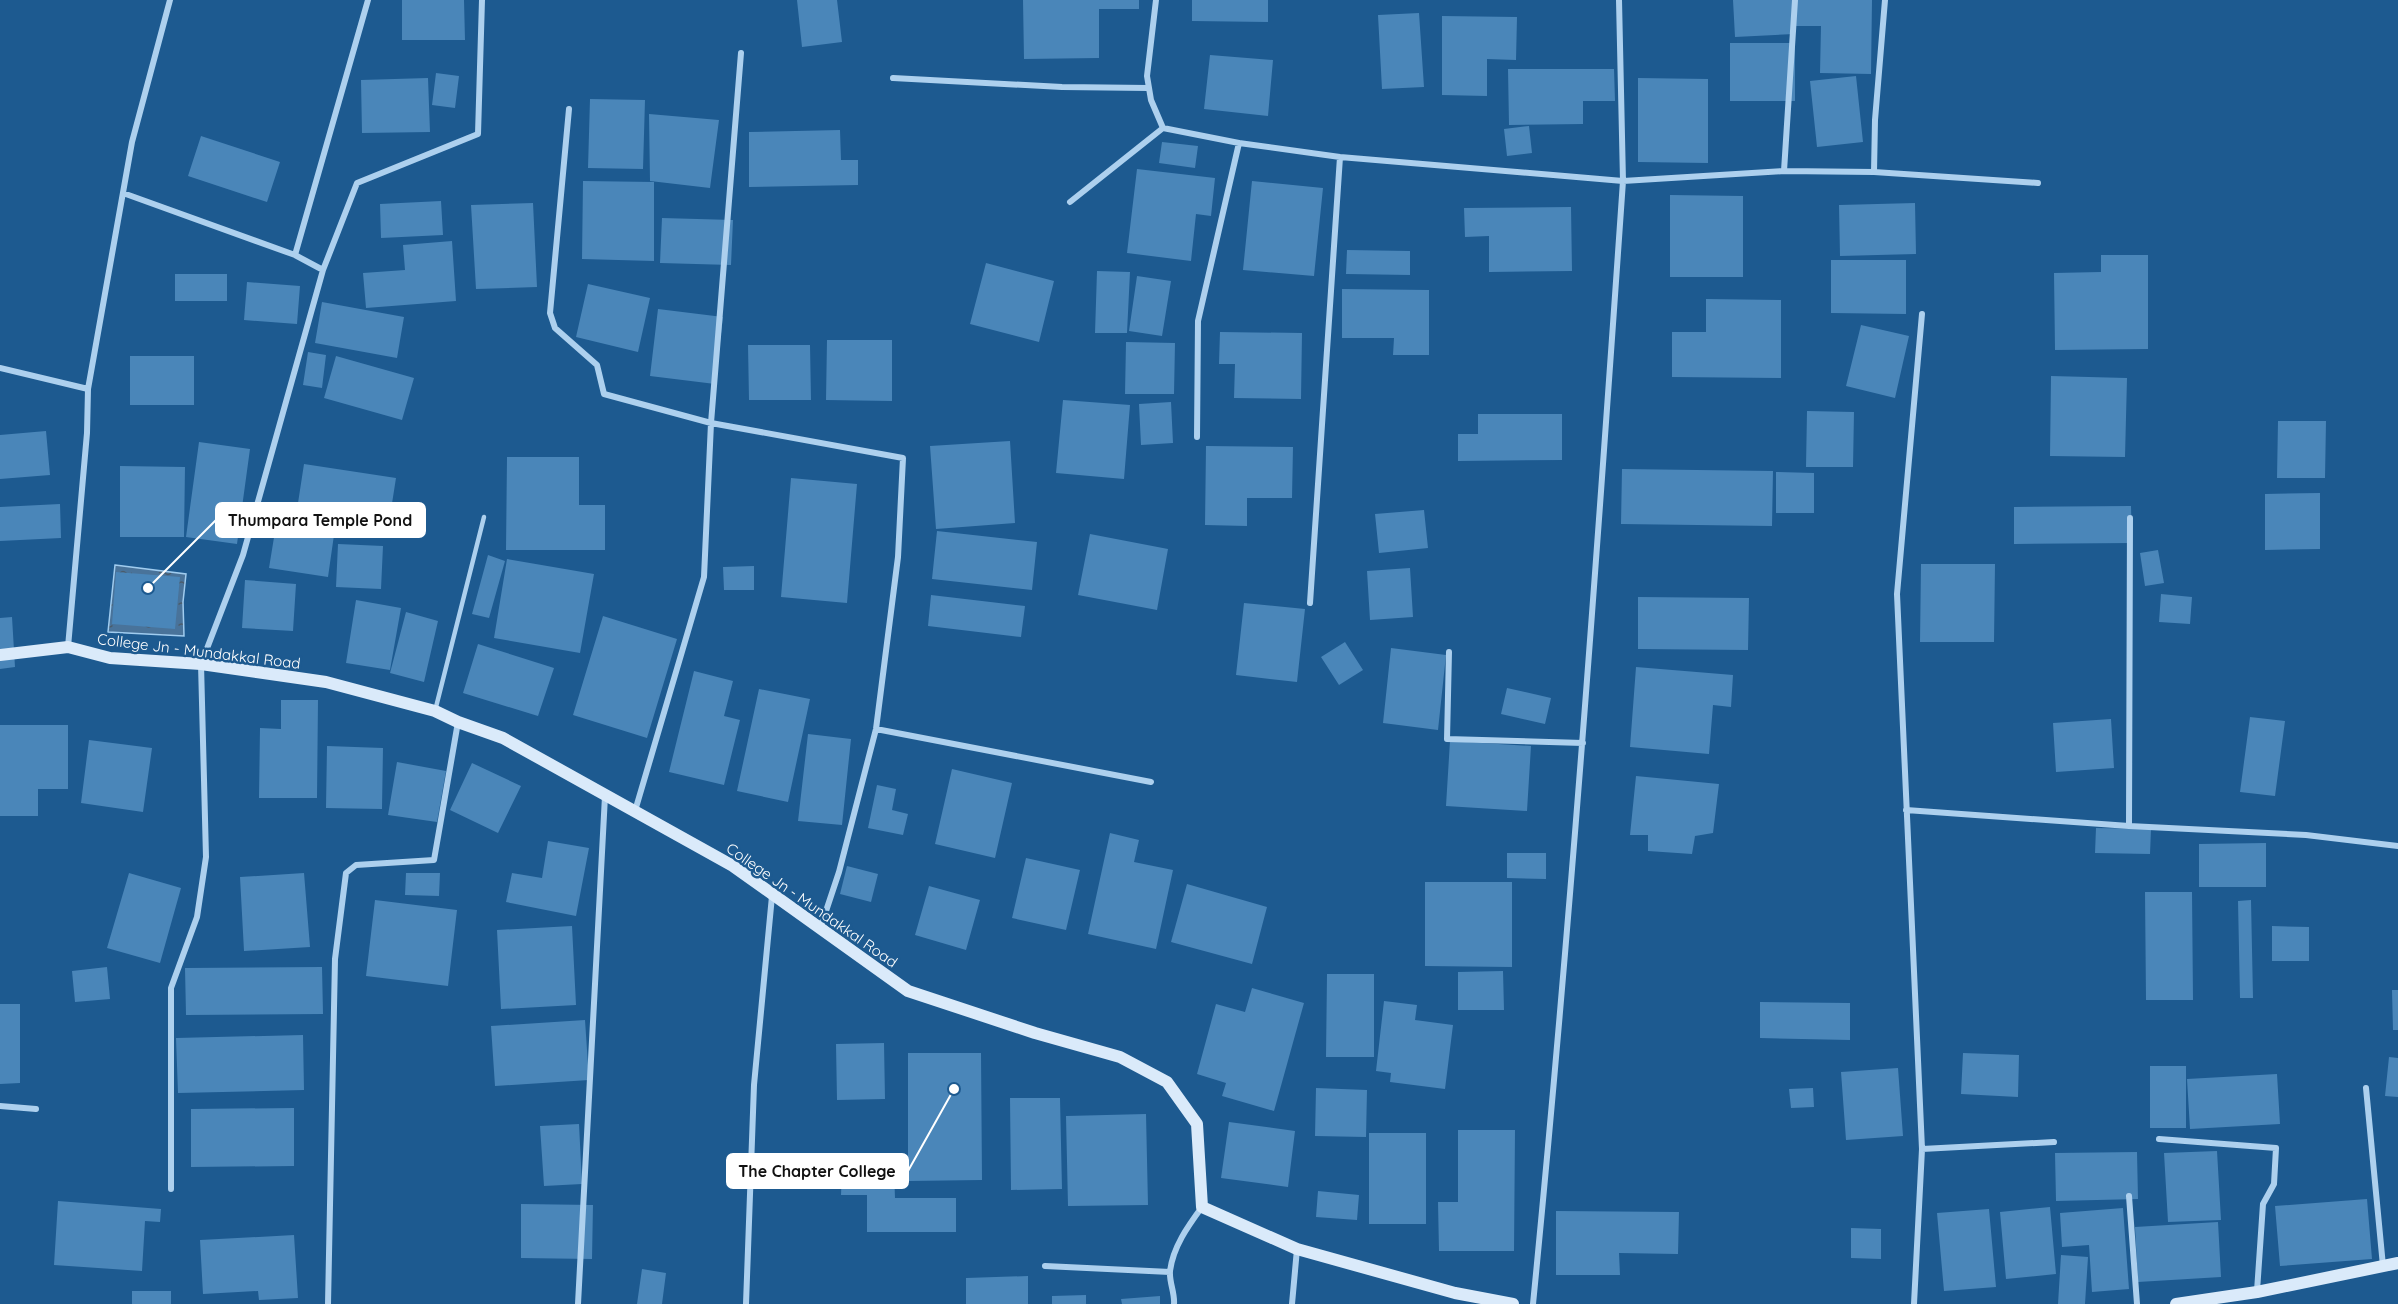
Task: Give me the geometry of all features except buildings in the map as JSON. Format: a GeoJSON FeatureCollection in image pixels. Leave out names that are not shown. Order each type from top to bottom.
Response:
{"type":"FeatureCollection","features":[{"type":"Feature","properties":{"kind":"street"},"geometry":{"type":"LineString","coordinates":[[68,647],[87,433],[88,389],[132,142],[170,0]]}},
{"type":"Feature","properties":{"kind":"street"},"geometry":{"type":"LineString","coordinates":[[295,255],[368,0]]}},
{"type":"Feature","properties":{"kind":"street"},"geometry":{"type":"LineString","coordinates":[[171,1189],[171,988],[197,917],[206,857],[201,664],[243,555],[323,270],[357,183],[478,134],[482,0]]}},
{"type":"Feature","properties":{"kind":"street"},"geometry":{"type":"LineString","coordinates":[[1156,0],[1147,76],[1151,100],[1163,128]]}},
{"type":"Feature","properties":{"kind":"street"},"geometry":{"type":"LineString","coordinates":[[1533,1304],[1560,1031],[1623,181],[1619,0]]}},
{"type":"Feature","properties":{"kind":"street"},"geometry":{"type":"LineString","coordinates":[[1784,171],[1795,0]]}},
{"type":"Feature","properties":{"kind":"street"},"geometry":{"type":"LineString","coordinates":[[1874,172],[1875,120],[1885,0]]}},
{"type":"Feature","properties":{"kind":"street"},"geometry":{"type":"LineString","coordinates":[[635,811],[704,577],[711,423],[741,53]]}},
{"type":"Feature","properties":{"kind":"street"},"geometry":{"type":"LineString","coordinates":[[893,78],[1062,87],[1148,88]]}},
{"type":"Feature","properties":{"kind":"street"},"geometry":{"type":"LineString","coordinates":[[569,109],[550,313],[555,328],[597,365],[604,394],[711,423],[903,458],[898,557],[876,729],[839,872],[820,929]]}},
{"type":"Feature","properties":{"kind":"street"},"geometry":{"type":"LineString","coordinates":[[1070,202],[1163,128],[1239,143],[1340,157],[1623,181],[1784,171],[1874,172],[2038,183]]}},
{"type":"Feature","properties":{"kind":"street"},"geometry":{"type":"LineString","coordinates":[[1197,437],[1198,321],[1239,143]]}},
{"type":"Feature","properties":{"kind":"street"},"geometry":{"type":"LineString","coordinates":[[1311,603],[1340,157]]}},
{"type":"Feature","properties":{"kind":"street"},"geometry":{"type":"LineString","coordinates":[[123,193],[295,255],[323,270]]}},
{"type":"Feature","properties":{"kind":"street"},"geometry":{"type":"LineString","coordinates":[[1914,1304],[1922,1149],[1897,594],[1922,314]]}},
{"type":"Feature","properties":{"kind":"street"},"geometry":{"type":"LineString","coordinates":[[0,368],[88,389]]}},
{"type":"Feature","properties":{"kind":"street"},"geometry":{"type":"LineString","coordinates":[[2129,826],[2130,518]]}},
{"type":"Feature","properties":{"kind":"street","name":"College Jn - Mundakkal Road"},"geometry":{"type":"LineString","coordinates":[[0,655],[68,647],[110,658],[201,664],[326,682],[435,711],[503,738],[733,866],[908,991],[1035,1034],[1120,1058],[1167,1082],[1197,1124],[1202,1207]]}},
{"type":"Feature","properties":{"kind":"street"},"geometry":{"type":"LineString","coordinates":[[1449,652],[1447,739],[1583,743]]}},
{"type":"Feature","properties":{"kind":"street"},"geometry":{"type":"LineString","coordinates":[[328,1304],[335,959],[346,873],[356,865],[434,860],[458,722]]}},
{"type":"Feature","properties":{"kind":"street"},"geometry":{"type":"LineString","coordinates":[[876,729],[1151,782]]}},
{"type":"Feature","properties":{"kind":"street"},"geometry":{"type":"LineString","coordinates":[[578,1304],[605,795]]}},
{"type":"Feature","properties":{"kind":"street"},"geometry":{"type":"LineString","coordinates":[[1906,810],[2129,826],[2306,835],[2398,846]]}},
{"type":"Feature","properties":{"kind":"street"},"geometry":{"type":"LineString","coordinates":[[746,1304],[754,1085],[772,896]]}},
{"type":"Feature","properties":{"kind":"street"},"geometry":{"type":"LineString","coordinates":[[2366,1088],[2383,1266]]}},
{"type":"Feature","properties":{"kind":"street"},"geometry":{"type":"LineString","coordinates":[[0,1106],[36,1109]]}},
{"type":"Feature","properties":{"kind":"street"},"geometry":{"type":"LineString","coordinates":[[2159,1139],[2276,1148],[2274,1184],[2263,1204],[2257,1292]]}},
{"type":"Feature","properties":{"kind":"street"},"geometry":{"type":"LineString","coordinates":[[1922,1149],[2054,1142]]}},
{"type":"Feature","properties":{"kind":"street"},"geometry":{"type":"LineString","coordinates":[[2129,1196],[2137,1304]]}},
{"type":"Feature","properties":{"kind":"street"},"geometry":{"type":"LineString","coordinates":[[1174,1304],[1175,1296],[1170,1272],[1182,1236],[1202,1207],[1297,1249],[1455,1293],[1513,1304]]}},
{"type":"Feature","properties":{"kind":"street"},"geometry":{"type":"LineString","coordinates":[[1292,1304],[1297,1249]]}},
{"type":"Feature","properties":{"kind":"street"},"geometry":{"type":"LineString","coordinates":[[2176,1304],[2257,1292],[2398,1263]]}},
{"type":"Feature","properties":{"kind":"street"},"geometry":{"type":"LineString","coordinates":[[1045,1266],[1170,1272]]}},
{"type":"Feature","properties":{"kind":"lane"},"geometry":{"type":"LineString","coordinates":[[435,711],[484,517]]}},
{"type":"Feature","properties":{"kind":"water"},"geometry":{"type":"Polygon","coordinates":[[[115,565],[186,574],[183,602],[184,636],[108,632],[115,565]]]}},
{"type":"Feature","properties":{"kind":"place","name":"Thumpara Temple Pond"},"geometry":{"type":"Point","coordinates":[148,588]}},
{"type":"Feature","properties":{"kind":"place","name":"The Chapter College"},"geometry":{"type":"Point","coordinates":[954,1089]}}]}
